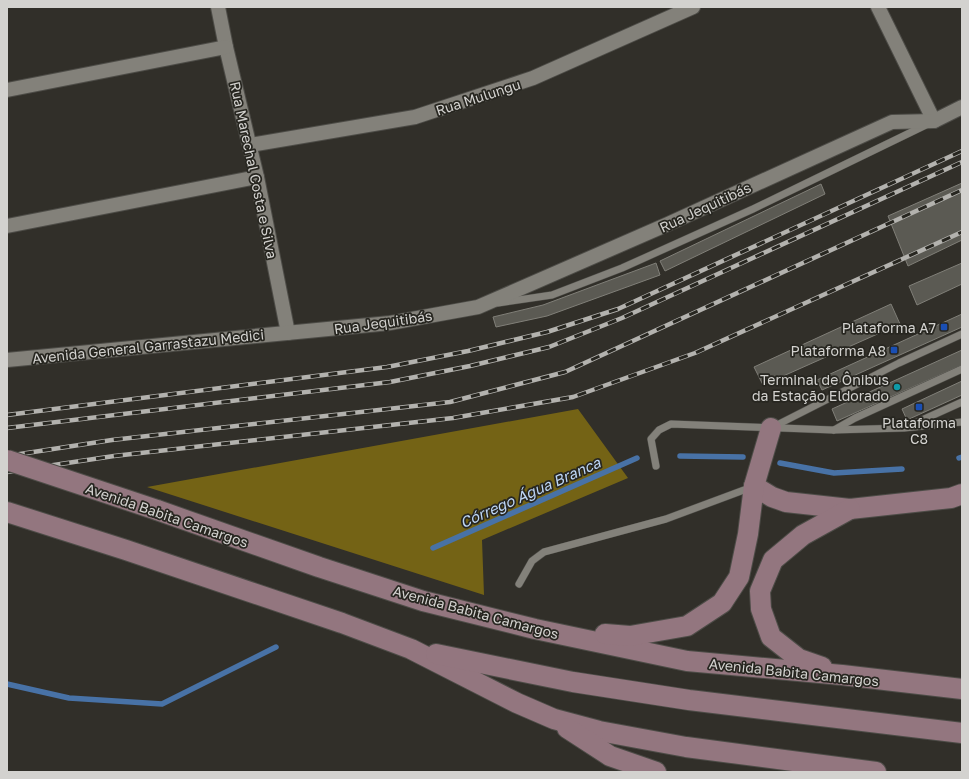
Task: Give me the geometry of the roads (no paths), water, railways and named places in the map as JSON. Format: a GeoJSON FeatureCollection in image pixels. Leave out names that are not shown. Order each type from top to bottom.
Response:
{"type":"FeatureCollection","features":[{"type":"Feature","properties":{"kind":"main road"},"geometry":{"type":"LineString","coordinates":[[535,629],[630,636],[687,626],[722,603],[739,577],[748,534],[754,486],[771,428]]}},
{"type":"Feature","properties":{"kind":"main road","name":"Avenida Babita Camargos"},"geometry":{"type":"LineString","coordinates":[[7,460],[423,601],[535,629],[687,661],[842,675],[956,689]]}},
{"type":"Feature","properties":{"kind":"main road"},"geometry":{"type":"LineString","coordinates":[[754,486],[772,497],[786,502],[850,509],[951,498],[962,494]]}},
{"type":"Feature","properties":{"kind":"main road"},"geometry":{"type":"LineString","coordinates":[[842,675],[799,658],[771,637],[761,609],[760,591],[773,560],[803,535],[850,509]]}},
{"type":"Feature","properties":{"kind":"main road"},"geometry":{"type":"LineString","coordinates":[[7,512],[126,550],[342,623],[411,649],[554,719],[610,756],[656,772]]}},
{"type":"Feature","properties":{"kind":"main road"},"geometry":{"type":"LineString","coordinates":[[411,649],[573,682],[681,699],[962,732]]}},
{"type":"Feature","properties":{"kind":"main road"},"geometry":{"type":"LineString","coordinates":[[554,719],[599,731],[686,747],[876,772]]}},
{"type":"Feature","properties":{"kind":"street","name":"Rua Marechal Costa e Silva"},"geometry":{"type":"LineString","coordinates":[[218,7],[257,177],[288,333]]}},
{"type":"Feature","properties":{"kind":"street","name":"Rua Mulungu"},"geometry":{"type":"LineString","coordinates":[[250,145],[415,117],[533,78],[693,7]]}},
{"type":"Feature","properties":{"kind":"street"},"geometry":{"type":"LineString","coordinates":[[878,7],[934,121]]}},
{"type":"Feature","properties":{"kind":"street"},"geometry":{"type":"LineString","coordinates":[[7,90],[226,47]]}},
{"type":"Feature","properties":{"kind":"street","name":"Rua Jequitibás"},"geometry":{"type":"LineString","coordinates":[[288,333],[390,323],[478,307],[668,224],[892,122],[934,121],[962,107]]}},
{"type":"Feature","properties":{"kind":"street"},"geometry":{"type":"LineString","coordinates":[[7,226],[257,177]]}},
{"type":"Feature","properties":{"kind":"street","name":"Avenida General Garrastazu Medici"},"geometry":{"type":"LineString","coordinates":[[7,360],[288,333]]}},
{"type":"Feature","properties":{"kind":"lane","name":"Rua Jequitibás"},"geometry":{"type":"LineString","coordinates":[[478,307],[552,295],[622,268],[753,209],[934,121]]}},
{"type":"Feature","properties":{"kind":"lane"},"geometry":{"type":"LineString","coordinates":[[771,428],[899,363],[962,334]]}},
{"type":"Feature","properties":{"kind":"lane"},"geometry":{"type":"LineString","coordinates":[[833,430],[855,418],[962,369]]}},
{"type":"Feature","properties":{"kind":"lane"},"geometry":{"type":"LineString","coordinates":[[904,428],[962,402]]}},
{"type":"Feature","properties":{"kind":"lane"},"geometry":{"type":"LineString","coordinates":[[656,466],[651,439],[659,430],[671,424],[833,430],[904,428],[962,422]]}},
{"type":"Feature","properties":{"kind":"lane"},"geometry":{"type":"LineString","coordinates":[[519,584],[532,561],[544,552],[666,520],[754,486]]}},
{"type":"Feature","properties":{"kind":"waterway","name":"Córrego Água Branca"},"geometry":{"type":"LineString","coordinates":[[680,456],[743,457]]}},
{"type":"Feature","properties":{"kind":"waterway","name":"Córrego Água Branca"},"geometry":{"type":"LineString","coordinates":[[433,548],[637,458]]}},
{"type":"Feature","properties":{"kind":"waterway","name":"Córrego Água Branca"},"geometry":{"type":"LineString","coordinates":[[780,463],[834,473],[902,469]]}},
{"type":"Feature","properties":{"kind":"waterway","name":"Córrego Água Branca"},"geometry":{"type":"LineString","coordinates":[[7,684],[69,698],[162,704],[276,647]]}},
{"type":"Feature","properties":{"kind":"railway"},"geometry":{"type":"LineString","coordinates":[[7,415],[387,367],[468,351],[547,332],[618,309],[962,151]]}},
{"type":"Feature","properties":{"kind":"railway"},"geometry":{"type":"LineString","coordinates":[[7,428],[390,382],[470,366],[549,347],[622,318],[962,162]]}},
{"type":"Feature","properties":{"kind":"railway"},"geometry":{"type":"LineString","coordinates":[[7,456],[112,440],[450,402],[565,372],[962,190]]}},
{"type":"Feature","properties":{"kind":"railway"},"geometry":{"type":"LineString","coordinates":[[7,472],[114,456],[453,418],[573,397],[695,353],[962,232]]}},
{"type":"Feature","properties":{"kind":"place","name":"Plataforma A7"},"geometry":{"type":"Point","coordinates":[944,327]}},
{"type":"Feature","properties":{"kind":"place","name":"Plataforma A8"},"geometry":{"type":"Point","coordinates":[894,350]}},
{"type":"Feature","properties":{"kind":"place","name":"Terminal de Ônibus da Estação Eldorado"},"geometry":{"type":"Point","coordinates":[897,387]}},
{"type":"Feature","properties":{"kind":"place","name":"Plataforma C8"},"geometry":{"type":"Point","coordinates":[919,407]}}]}
